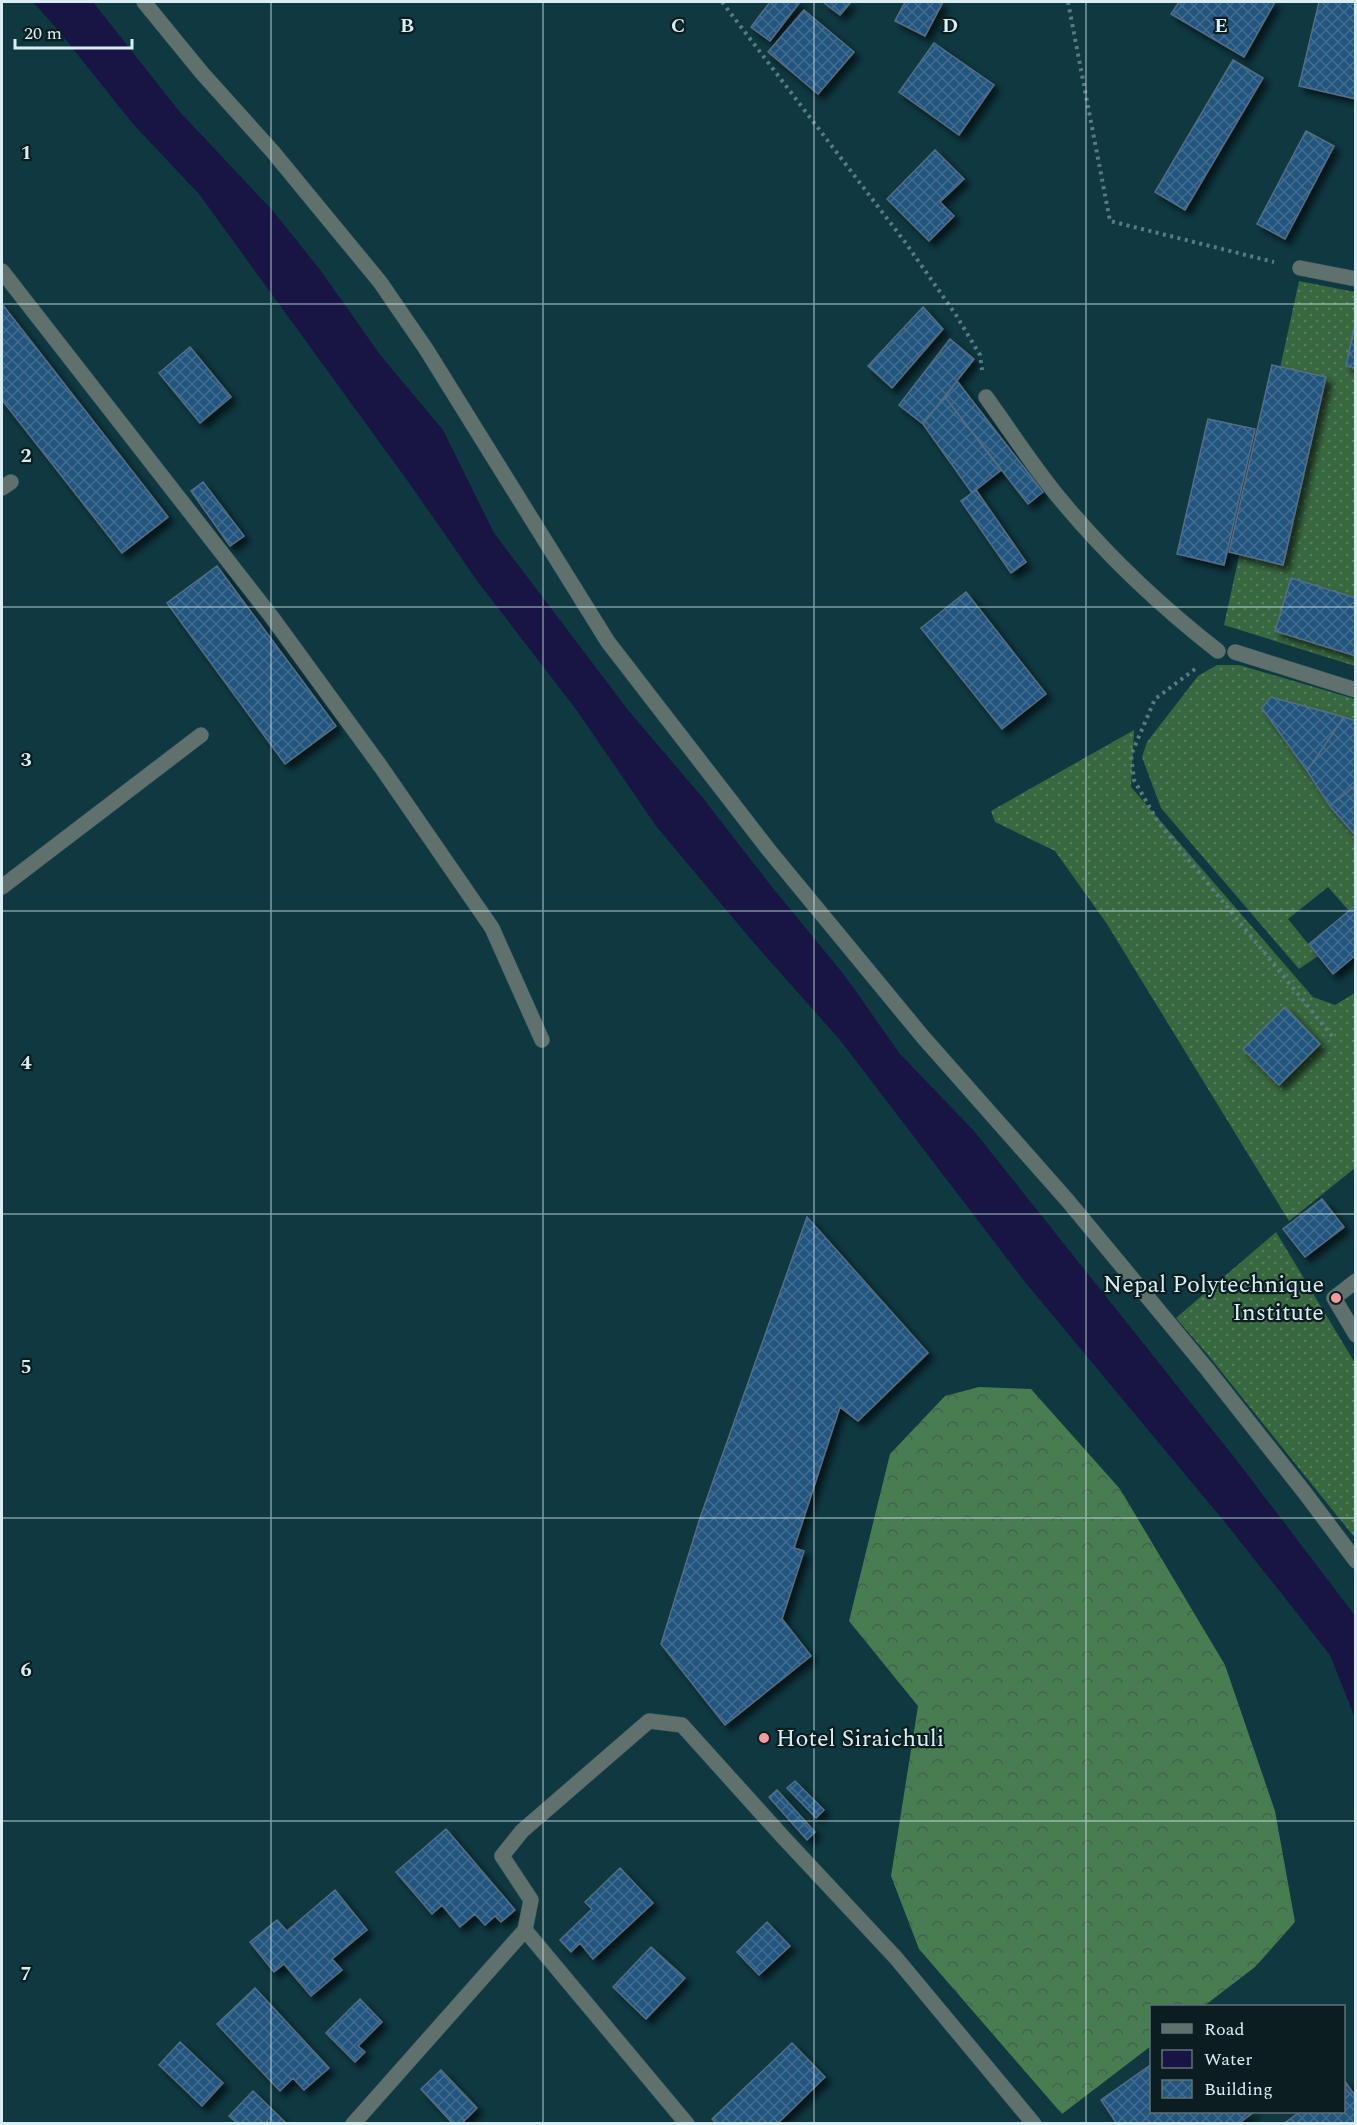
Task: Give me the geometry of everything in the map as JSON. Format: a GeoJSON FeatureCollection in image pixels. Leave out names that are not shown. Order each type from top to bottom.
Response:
{"type":"FeatureCollection","features":[{"type":"Feature","properties":{"kind":"street"},"geometry":{"type":"LineString","coordinates":[[144,2],[202,74],[273,152],[380,282],[426,349],[608,642],[768,849],[923,1037],[1068,1201],[1207,1368],[1356,1561]]}},
{"type":"Feature","properties":{"kind":"street"},"geometry":{"type":"LineString","coordinates":[[1300,268],[1356,279]]}},
{"type":"Feature","properties":{"kind":"street"},"geometry":{"type":"LineString","coordinates":[[2,271],[271,616],[381,767],[492,928],[542,1040]]}},
{"type":"Feature","properties":{"kind":"street"},"geometry":{"type":"LineString","coordinates":[[986,397],[1056,494],[1113,558],[1179,620],[1218,651]]}},
{"type":"Feature","properties":{"kind":"street"},"geometry":{"type":"LineString","coordinates":[[1235,652],[1356,690]]}},
{"type":"Feature","properties":{"kind":"street"},"geometry":{"type":"LineString","coordinates":[[2,887],[201,735]]}},
{"type":"Feature","properties":{"kind":"street"},"geometry":{"type":"LineString","coordinates":[[1356,1281],[1334,1298],[1356,1335]]}},
{"type":"Feature","properties":{"kind":"street"},"geometry":{"type":"LineString","coordinates":[[353,2124],[525,1930],[531,1900],[502,1856],[522,1831],[649,1721],[682,1725],[896,1958],[1034,2124]]}},
{"type":"Feature","properties":{"kind":"street"},"geometry":{"type":"LineString","coordinates":[[525,1930],[687,2124]]}},
{"type":"Feature","properties":{"kind":"path"},"geometry":{"type":"LineString","coordinates":[[722,2],[905,242],[956,315],[980,355],[986,397]]}},
{"type":"Feature","properties":{"kind":"path"},"geometry":{"type":"LineString","coordinates":[[1068,2],[1110,221],[1300,268]]}},
{"type":"Feature","properties":{"kind":"path"},"geometry":{"type":"LineString","coordinates":[[1218,651],[1155,699],[1131,755],[1134,780],[1158,822],[1333,1037]]}},
{"type":"Feature","properties":{"kind":"green space"},"geometry":{"type":"Polygon","coordinates":[[[1299,281],[1355,292],[1355,666],[1224,625],[1299,281]]]}},
{"type":"Feature","properties":{"kind":"green space"},"geometry":{"type":"Polygon","coordinates":[[[1217,665],[1239,665],[1355,699],[1355,721],[1271,697],[1262,708],[1330,806],[1355,836],[1355,905],[1349,911],[1328,887],[1288,919],[1318,956],[1299,969],[1161,808],[1142,757],[1147,742],[1198,676],[1217,665]]]}},
{"type":"Feature","properties":{"kind":"green space"},"geometry":{"type":"Polygon","coordinates":[[[1134,730],[1131,787],[1313,997],[1335,1005],[1355,993],[1355,1168],[1289,1221],[1107,924],[1055,851],[995,822],[991,811],[1134,730]]]}},
{"type":"Feature","properties":{"kind":"green space"},"geometry":{"type":"Polygon","coordinates":[[[1276,1232],[1355,1363],[1355,1538],[1176,1318],[1276,1232]]]}},
{"type":"Feature","properties":{"kind":"green space"},"geometry":{"type":"Polygon","coordinates":[[[979,1387],[1031,1389],[1120,1489],[1225,1665],[1275,1811],[1295,1922],[1255,1967],[1205,2005],[1150,2005],[1150,2047],[1062,2114],[919,1949],[891,1876],[918,1706],[849,1621],[890,1454],[945,1396],[979,1387]]]}},
{"type":"Feature","properties":{"kind":"water"},"geometry":{"type":"Polygon","coordinates":[[[33,2],[93,2],[179,111],[273,211],[321,271],[381,356],[443,430],[494,533],[628,710],[702,797],[845,976],[900,1054],[974,1131],[1238,1462],[1353,1613],[1356,1618],[1355,1718],[1330,1655],[1228,1526],[1025,1282],[840,1040],[754,943],[656,826],[578,712],[478,582],[412,487],[199,194],[133,124],[33,2]]]}},
{"type":"Feature","properties":{"kind":"building"},"geometry":{"type":"Polygon","coordinates":[[[770,2],[800,2],[770,41],[751,27],[770,2]]]}},
{"type":"Feature","properties":{"kind":"building"},"geometry":{"type":"Polygon","coordinates":[[[823,2],[851,2],[840,15],[823,2]]]}},
{"type":"Feature","properties":{"kind":"building"},"geometry":{"type":"Polygon","coordinates":[[[905,2],[943,2],[925,36],[895,21],[905,2]]]}},
{"type":"Feature","properties":{"kind":"building"},"geometry":{"type":"Polygon","coordinates":[[[1179,2],[1275,2],[1244,57],[1171,14],[1179,2]]]}},
{"type":"Feature","properties":{"kind":"building"},"geometry":{"type":"Polygon","coordinates":[[[1319,2],[1356,2],[1356,99],[1299,86],[1319,2]]]}},
{"type":"Feature","properties":{"kind":"building"},"geometry":{"type":"Polygon","coordinates":[[[804,10],[854,52],[818,94],[768,52],[804,10]]]}},
{"type":"Feature","properties":{"kind":"building"},"geometry":{"type":"Polygon","coordinates":[[[934,43],[994,85],[959,135],[899,92],[934,43]]]}},
{"type":"Feature","properties":{"kind":"building"},"geometry":{"type":"Polygon","coordinates":[[[1233,60],[1263,78],[1185,210],[1155,192],[1233,60]]]}},
{"type":"Feature","properties":{"kind":"building"},"geometry":{"type":"Polygon","coordinates":[[[1306,131],[1334,146],[1285,239],[1257,224],[1306,131]]]}},
{"type":"Feature","properties":{"kind":"building"},"geometry":{"type":"Polygon","coordinates":[[[935,150],[964,179],[940,202],[954,216],[929,241],[887,199],[935,150]]]}},
{"type":"Feature","properties":{"kind":"building"},"geometry":{"type":"Polygon","coordinates":[[[2,304],[168,517],[122,553],[2,400],[2,304]]]}},
{"type":"Feature","properties":{"kind":"building"},"geometry":{"type":"Polygon","coordinates":[[[923,307],[943,329],[892,388],[868,366],[923,307]]]}},
{"type":"Feature","properties":{"kind":"building"},"geometry":{"type":"Polygon","coordinates":[[[1356,319],[1356,368],[1346,366],[1356,319]]]}},
{"type":"Feature","properties":{"kind":"building"},"geometry":{"type":"Polygon","coordinates":[[[950,339],[974,359],[923,424],[899,405],[950,339]]]}},
{"type":"Feature","properties":{"kind":"building"},"geometry":{"type":"Polygon","coordinates":[[[190,347],[231,397],[200,423],[159,373],[190,347]]]}},
{"type":"Feature","properties":{"kind":"building"},"geometry":{"type":"Polygon","coordinates":[[[1272,365],[1326,377],[1283,565],[1229,552],[1272,365]]]}},
{"type":"Feature","properties":{"kind":"building"},"geometry":{"type":"Polygon","coordinates":[[[957,381],[1043,492],[1028,504],[945,397],[957,381]]]}},
{"type":"Feature","properties":{"kind":"building"},"geometry":{"type":"Polygon","coordinates":[[[945,397],[1001,470],[972,493],[923,424],[945,397]]]}},
{"type":"Feature","properties":{"kind":"building"},"geometry":{"type":"Polygon","coordinates":[[[1208,419],[1255,429],[1224,565],[1177,554],[1208,419]]]}},
{"type":"Feature","properties":{"kind":"building"},"geometry":{"type":"Polygon","coordinates":[[[203,482],[244,536],[230,546],[191,491],[203,482]]]}},
{"type":"Feature","properties":{"kind":"building"},"geometry":{"type":"Polygon","coordinates":[[[976,490],[1026,562],[1011,573],[961,501],[976,490]]]}},
{"type":"Feature","properties":{"kind":"building"},"geometry":{"type":"Polygon","coordinates":[[[217,566],[336,726],[285,764],[167,603],[217,566]]]}},
{"type":"Feature","properties":{"kind":"building"},"geometry":{"type":"Polygon","coordinates":[[[1291,578],[1356,598],[1356,656],[1275,631],[1291,578]]]}},
{"type":"Feature","properties":{"kind":"building"},"geometry":{"type":"Polygon","coordinates":[[[966,592],[1046,694],[1002,729],[921,628],[966,592]]]}},
{"type":"Feature","properties":{"kind":"building"},"geometry":{"type":"Polygon","coordinates":[[[1271,697],[1344,717],[1307,771],[1262,708],[1271,697]]]}},
{"type":"Feature","properties":{"kind":"building"},"geometry":{"type":"Polygon","coordinates":[[[1344,717],[1356,721],[1356,785],[1330,806],[1307,771],[1344,717]]]}},
{"type":"Feature","properties":{"kind":"building"},"geometry":{"type":"Polygon","coordinates":[[[1356,785],[1356,836],[1330,806],[1356,785]]]}},
{"type":"Feature","properties":{"kind":"building"},"geometry":{"type":"Polygon","coordinates":[[[1356,905],[1356,955],[1333,974],[1309,944],[1356,905]]]}},
{"type":"Feature","properties":{"kind":"building"},"geometry":{"type":"Polygon","coordinates":[[[1285,1007],[1320,1044],[1279,1085],[1243,1049],[1285,1007]]]}},
{"type":"Feature","properties":{"kind":"building"},"geometry":{"type":"Polygon","coordinates":[[[1322,1199],[1344,1227],[1305,1257],[1283,1229],[1322,1199]]]}},
{"type":"Feature","properties":{"kind":"building"},"geometry":{"type":"Polygon","coordinates":[[[807,1217],[928,1353],[858,1421],[840,1407],[794,1548],[804,1551],[782,1619],[811,1656],[725,1725],[661,1644],[700,1518],[807,1217]]]}},
{"type":"Feature","properties":{"kind":"building"},"geometry":{"type":"Polygon","coordinates":[[[795,1781],[824,1810],[816,1818],[787,1788],[795,1781]]]}},
{"type":"Feature","properties":{"kind":"building"},"geometry":{"type":"Polygon","coordinates":[[[777,1790],[815,1832],[807,1840],[769,1797],[777,1790]]]}},
{"type":"Feature","properties":{"kind":"building"},"geometry":{"type":"Polygon","coordinates":[[[446,1829],[515,1910],[501,1922],[495,1916],[485,1925],[475,1914],[460,1927],[442,1905],[432,1914],[396,1872],[446,1829]]]}},
{"type":"Feature","properties":{"kind":"building"},"geometry":{"type":"Polygon","coordinates":[[[620,1868],[653,1903],[593,1959],[580,1943],[571,1952],[560,1940],[592,1909],[585,1902],[620,1868]]]}},
{"type":"Feature","properties":{"kind":"building"},"geometry":{"type":"Polygon","coordinates":[[[335,1890],[367,1930],[332,1959],[342,1970],[311,1996],[284,1964],[274,1972],[250,1942],[277,1920],[287,1931],[335,1890]]]}},
{"type":"Feature","properties":{"kind":"building"},"geometry":{"type":"Polygon","coordinates":[[[767,1922],[790,1946],[759,1975],[737,1952],[767,1922]]]}},
{"type":"Feature","properties":{"kind":"building"},"geometry":{"type":"Polygon","coordinates":[[[651,1947],[685,1978],[646,2019],[613,1987],[651,1947]]]}},
{"type":"Feature","properties":{"kind":"building"},"geometry":{"type":"Polygon","coordinates":[[[255,1988],[329,2068],[304,2090],[293,2078],[280,2091],[217,2024],[255,1988]]]}},
{"type":"Feature","properties":{"kind":"building"},"geometry":{"type":"Polygon","coordinates":[[[360,1999],[382,2022],[358,2046],[365,2052],[355,2062],[326,2033],[360,1999]]]}},
{"type":"Feature","properties":{"kind":"building"},"geometry":{"type":"Polygon","coordinates":[[[180,2042],[223,2083],[202,2106],[159,2065],[180,2042]]]}},
{"type":"Feature","properties":{"kind":"building"},"geometry":{"type":"Polygon","coordinates":[[[792,2043],[825,2077],[777,2124],[717,2124],[712,2119],[792,2043]]]}},
{"type":"Feature","properties":{"kind":"building"},"geometry":{"type":"Polygon","coordinates":[[[1150,2065],[1150,2113],[1253,2113],[1238,2124],[1117,2124],[1101,2100],[1150,2065]]]}},
{"type":"Feature","properties":{"kind":"building"},"geometry":{"type":"Polygon","coordinates":[[[441,2070],[477,2108],[461,2124],[453,2124],[421,2089],[441,2070]]]}},
{"type":"Feature","properties":{"kind":"building"},"geometry":{"type":"Polygon","coordinates":[[[1345,2081],[1356,2097],[1356,2124],[1283,2124],[1299,2113],[1345,2113],[1345,2081]]]}},
{"type":"Feature","properties":{"kind":"building"},"geometry":{"type":"Polygon","coordinates":[[[253,2091],[287,2124],[238,2124],[229,2116],[253,2091]]]}},
{"type":"Feature","properties":{"kind":"place","name":"Nepal Polytechnique Institute"},"geometry":{"type":"Point","coordinates":[1336,1298]}},
{"type":"Feature","properties":{"kind":"place","name":"Hotel Siraichuli"},"geometry":{"type":"Point","coordinates":[764,1738]}}]}
